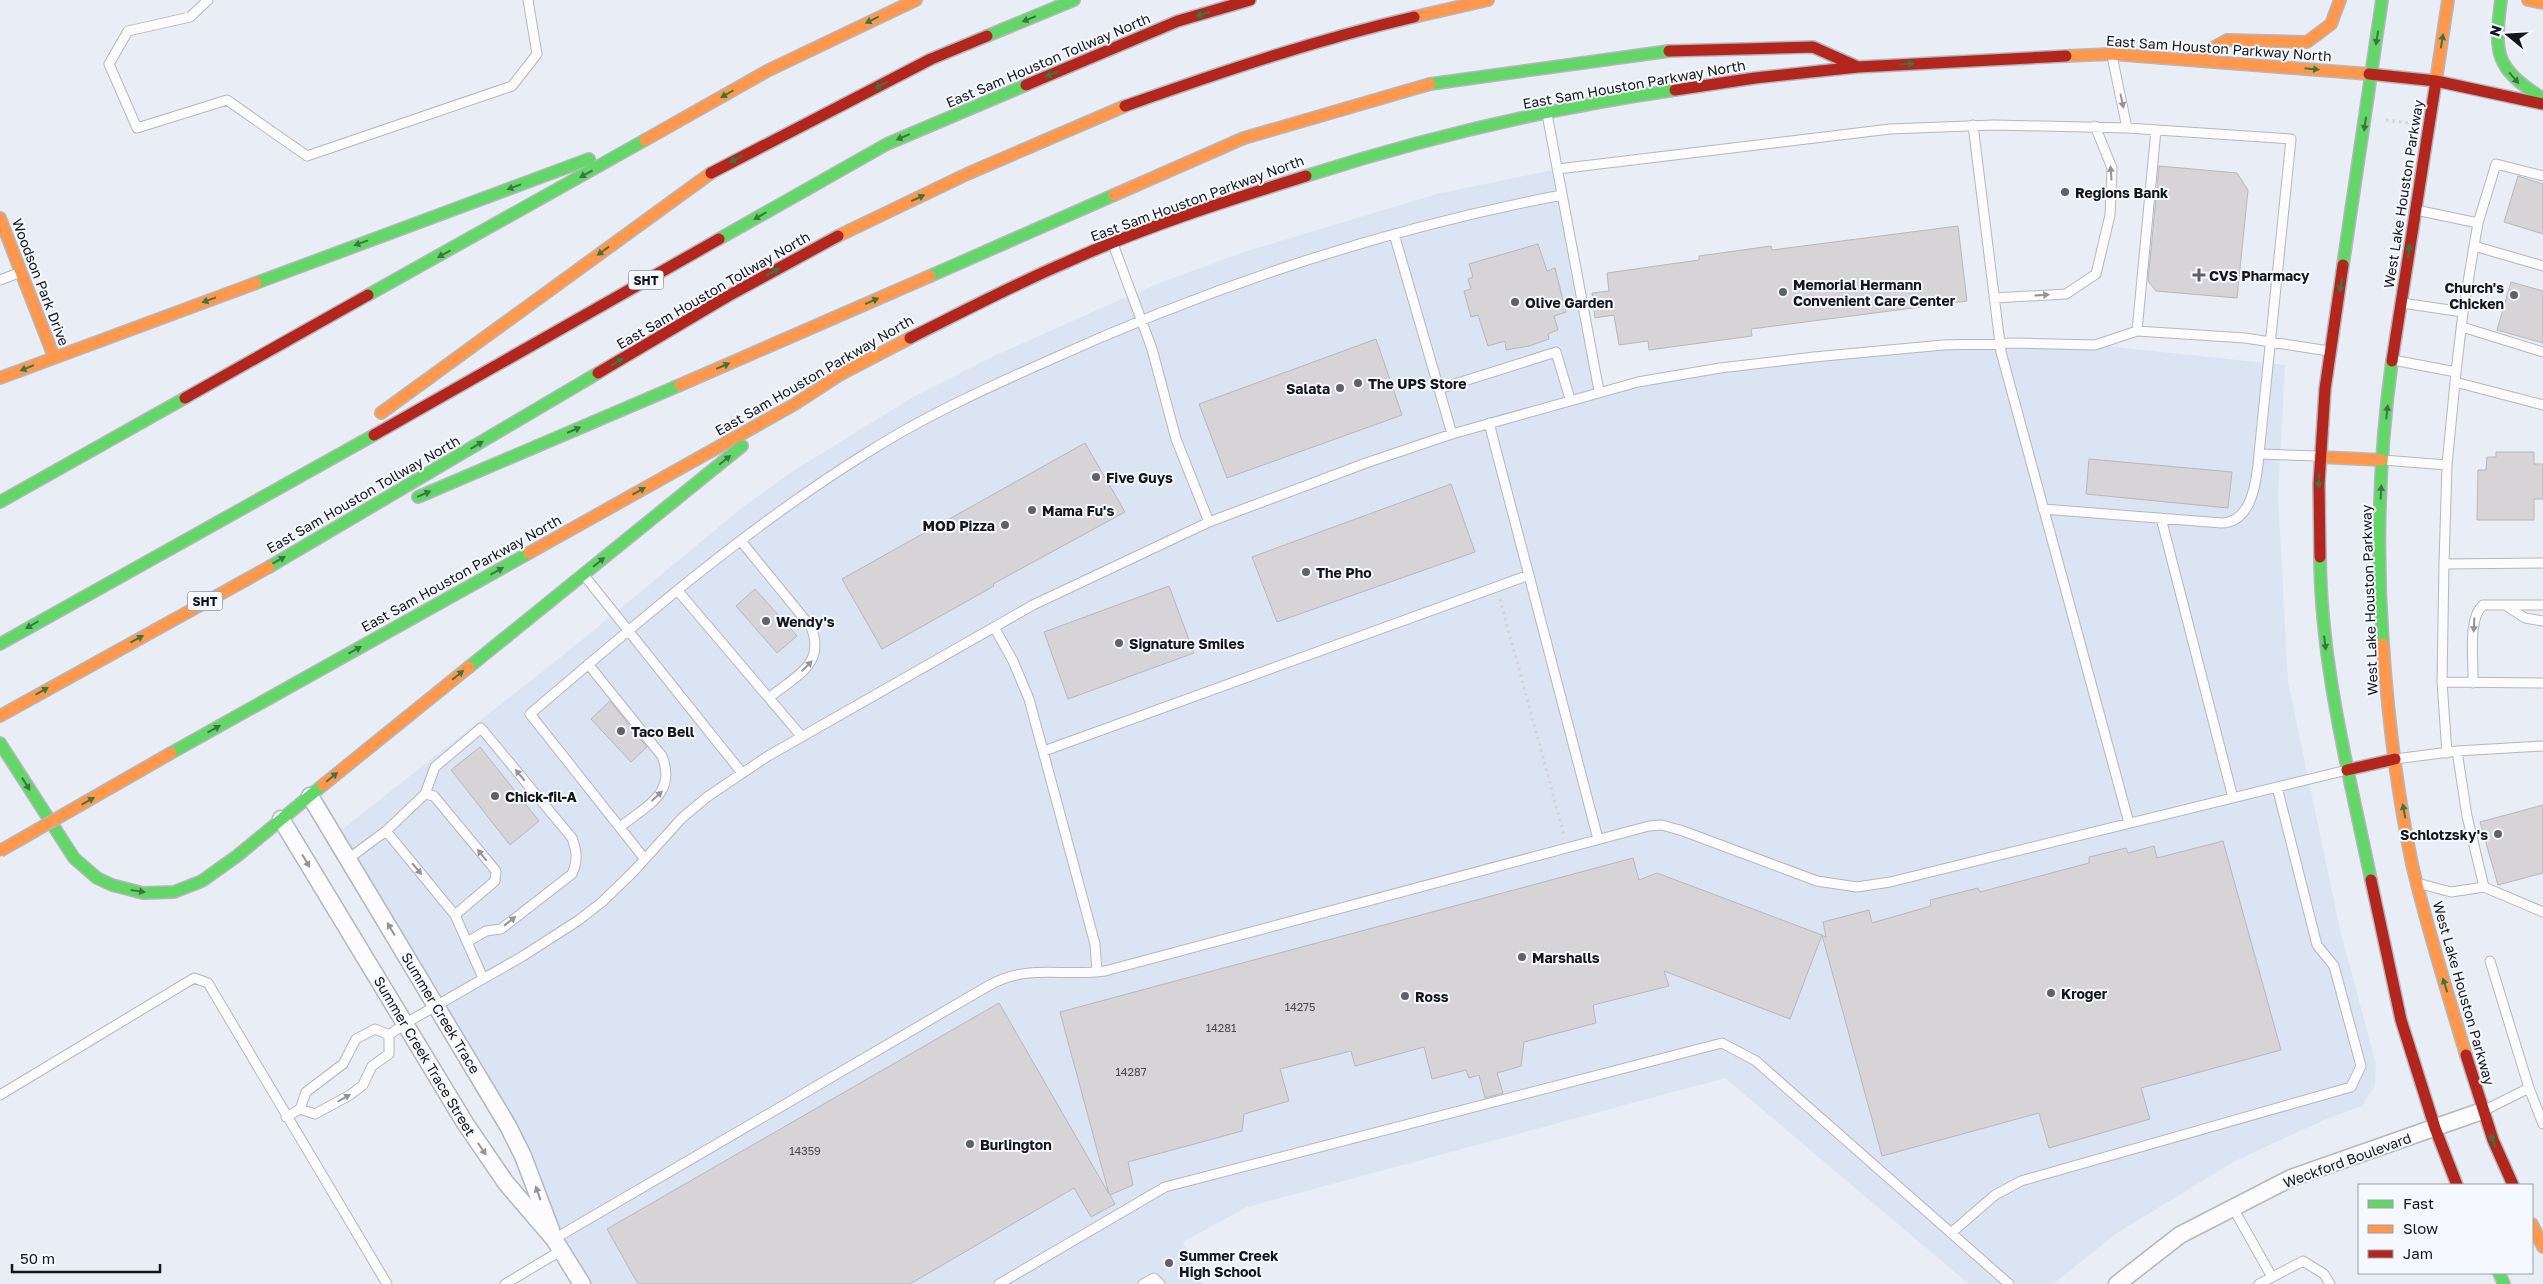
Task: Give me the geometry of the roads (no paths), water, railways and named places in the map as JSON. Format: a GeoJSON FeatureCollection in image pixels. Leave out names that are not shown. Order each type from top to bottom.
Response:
{"type":"FeatureCollection","features":[{"type":"Feature","properties":{"kind":"main road"},"geometry":{"type":"LineString","coordinates":[[0,502],[769,70],[916,0]]}},
{"type":"Feature","properties":{"kind":"main road"},"geometry":{"type":"LineString","coordinates":[[275,491],[713,171],[931,59],[1074,0]]}},
{"type":"Feature","properties":{"kind":"main road","name":"East Sam Houston Tollway North"},"geometry":{"type":"LineString","coordinates":[[0,644],[64,606],[275,491],[887,144],[1178,21],[1250,0]]}},
{"type":"Feature","properties":{"kind":"main road","name":"East Sam Houston Tollway North"},"geometry":{"type":"LineString","coordinates":[[0,716],[94,662],[315,541],[728,296],[843,233],[967,174],[1117,109],[1246,63],[1359,30],[1488,0]]}},
{"type":"Feature","properties":{"kind":"main road"},"geometry":{"type":"LineString","coordinates":[[2193,59],[2226,40],[2307,42],[2331,24],[2340,0]]}},
{"type":"Feature","properties":{"kind":"main road"},"geometry":{"type":"LineString","coordinates":[[2382,0],[2325,389],[2320,456],[2320,577],[2325,642],[2347,770],[2401,1020],[2435,1128],[2457,1184]]}},
{"type":"Feature","properties":{"kind":"main road","name":"West Lake Houston Parkway"},"geometry":{"type":"LineString","coordinates":[[2448,0],[2393,360],[2382,460],[2380,512],[2382,612],[2388,705],[2395,759],[2424,916],[2482,1111],[2513,1184]]}},
{"type":"Feature","properties":{"kind":"main road"},"geometry":{"type":"LineString","coordinates":[[2501,0],[2496,38],[2501,61],[2516,82],[2543,98]]}},
{"type":"Feature","properties":{"kind":"main road"},"geometry":{"type":"LineString","coordinates":[[2528,0],[2543,2]]}},
{"type":"Feature","properties":{"kind":"main road"},"geometry":{"type":"LineString","coordinates":[[315,541],[773,345],[1244,138],[1433,83],[1667,51],[1813,47],[1858,67]]}},
{"type":"Feature","properties":{"kind":"main road","name":"East Sam Houston Parkway North"},"geometry":{"type":"LineString","coordinates":[[0,851],[171,753],[795,404],[841,374],[903,340],[982,301],[1113,243],[1229,200],[1384,150],[1547,112],[1690,88],[1858,67],[2112,54],[2193,59],[2436,81],[2543,104]]}},
{"type":"Feature","properties":{"kind":"main road"},"geometry":{"type":"LineString","coordinates":[[0,378],[658,134]]}},
{"type":"Feature","properties":{"kind":"main road","name":"Woodson Park Drive"},"geometry":{"type":"LineString","coordinates":[[0,218],[54,357]]}},
{"type":"Feature","properties":{"kind":"main road"},"geometry":{"type":"LineString","coordinates":[[0,743],[73,858],[94,876],[122,888],[138,892],[169,893],[188,887],[208,877],[310,796],[795,404]]}},
{"type":"Feature","properties":{"kind":"main road"},"geometry":{"type":"LineString","coordinates":[[2320,456],[2382,460]]}},
{"type":"Feature","properties":{"kind":"main road"},"geometry":{"type":"LineString","coordinates":[[2347,770],[2395,759]]}},
{"type":"Feature","properties":{"kind":"main road"},"geometry":{"type":"LineString","coordinates":[[2533,1226],[2543,1247]]}},
{"type":"Feature","properties":{"kind":"street","name":"Summer Creek Trace"},"geometry":{"type":"LineString","coordinates":[[310,796],[436,1006],[523,1156],[558,1244]]}},
{"type":"Feature","properties":{"kind":"street","name":"Summer Creek Trace Street"},"geometry":{"type":"LineString","coordinates":[[281,819],[485,1153],[506,1183],[558,1244],[582,1284]]}},
{"type":"Feature","properties":{"kind":"street","name":"Weckford Boulevard"},"geometry":{"type":"LineString","coordinates":[[2117,1284],[2180,1236],[2291,1178],[2482,1111]]}},
{"type":"Feature","properties":{"kind":"lane"},"geometry":{"type":"LineString","coordinates":[[208,0],[190,17],[128,31],[109,64],[137,128],[227,100],[307,156],[512,86],[537,54],[528,0]]}},
{"type":"Feature","properties":{"kind":"lane"},"geometry":{"type":"LineString","coordinates":[[2112,54],[2127,128]]}},
{"type":"Feature","properties":{"kind":"lane"},"geometry":{"type":"LineString","coordinates":[[1547,112],[1599,391]]}},
{"type":"Feature","properties":{"kind":"lane"},"geometry":{"type":"LineString","coordinates":[[1558,169],[1852,132],[1973,125],[2095,126],[2291,139],[2260,454],[2252,494],[2243,514],[2237,520],[2222,523],[2043,509]]}},
{"type":"Feature","properties":{"kind":"lane"},"geometry":{"type":"LineString","coordinates":[[1973,125],[1999,343],[2129,823]]}},
{"type":"Feature","properties":{"kind":"lane"},"geometry":{"type":"LineString","coordinates":[[1994,298],[2066,294],[2096,274],[2110,215],[2112,168],[2095,126]]}},
{"type":"Feature","properties":{"kind":"lane"},"geometry":{"type":"LineString","coordinates":[[2137,330],[2156,130]]}},
{"type":"Feature","properties":{"kind":"lane"},"geometry":{"type":"LineString","coordinates":[[2447,753],[2442,682],[2446,465],[2456,372],[2474,246],[2478,224],[2496,164],[2543,176]]}},
{"type":"Feature","properties":{"kind":"lane"},"geometry":{"type":"LineString","coordinates":[[644,858],[530,714],[628,631],[741,541],[812,488],[896,435],[989,388],[1141,319],[1267,274],[1394,234],[1478,212],[1562,195]]}},
{"type":"Feature","properties":{"kind":"lane"},"geometry":{"type":"LineString","coordinates":[[2416,210],[2478,224]]}},
{"type":"Feature","properties":{"kind":"lane"},"geometry":{"type":"LineString","coordinates":[[1394,234],[1452,434]]}},
{"type":"Feature","properties":{"kind":"lane"},"geometry":{"type":"LineString","coordinates":[[1113,243],[1159,371],[1176,439],[1208,522]]}},
{"type":"Feature","properties":{"kind":"lane"},"geometry":{"type":"LineString","coordinates":[[2474,246],[2543,266]]}},
{"type":"Feature","properties":{"kind":"lane"},"geometry":{"type":"LineString","coordinates":[[0,280],[21,272]]}},
{"type":"Feature","properties":{"kind":"lane"},"geometry":{"type":"LineString","coordinates":[[2402,303],[2464,312]]}},
{"type":"Feature","properties":{"kind":"lane"},"geometry":{"type":"LineString","coordinates":[[2462,327],[2543,352]]}},
{"type":"Feature","properties":{"kind":"lane"},"geometry":{"type":"LineString","coordinates":[[389,1035],[406,1023],[523,956],[578,920],[607,897],[682,818],[742,773],[802,737],[1050,597],[1208,522],[1366,463],[1452,434],[1599,391],[1701,371],[1814,357],[1925,346],[1999,343],[2095,346],[2137,330],[2245,338],[2271,344],[2332,351]]}},
{"type":"Feature","properties":{"kind":"lane"},"geometry":{"type":"LineString","coordinates":[[1439,389],[1556,352],[1570,399]]}},
{"type":"Feature","properties":{"kind":"lane"},"geometry":{"type":"LineString","coordinates":[[2393,360],[2456,372]]}},
{"type":"Feature","properties":{"kind":"lane"},"geometry":{"type":"LineString","coordinates":[[2455,382],[2543,405]]}},
{"type":"Feature","properties":{"kind":"lane"},"geometry":{"type":"LineString","coordinates":[[1489,423],[1598,839]]}},
{"type":"Feature","properties":{"kind":"lane"},"geometry":{"type":"LineString","coordinates":[[2260,454],[2320,456]]}},
{"type":"Feature","properties":{"kind":"lane"},"geometry":{"type":"LineString","coordinates":[[2382,460],[2446,465]]}},
{"type":"Feature","properties":{"kind":"lane"},"geometry":{"type":"LineString","coordinates":[[2161,518],[2233,798]]}},
{"type":"Feature","properties":{"kind":"lane"},"geometry":{"type":"LineString","coordinates":[[741,541],[811,627],[816,640],[816,652],[812,662],[770,697]]}},
{"type":"Feature","properties":{"kind":"lane"},"geometry":{"type":"LineString","coordinates":[[2444,564],[2543,563]]}},
{"type":"Feature","properties":{"kind":"lane"},"geometry":{"type":"LineString","coordinates":[[583,574],[742,773]]}},
{"type":"Feature","properties":{"kind":"lane"},"geometry":{"type":"LineString","coordinates":[[1044,751],[1529,575]]}},
{"type":"Feature","properties":{"kind":"lane"},"geometry":{"type":"LineString","coordinates":[[678,591],[770,697],[802,737]]}},
{"type":"Feature","properties":{"kind":"lane"},"geometry":{"type":"LineString","coordinates":[[2474,683],[2474,619],[2476,613],[2483,605],[2543,605]]}},
{"type":"Feature","properties":{"kind":"lane"},"geometry":{"type":"LineString","coordinates":[[2504,605],[2525,618],[2543,620]]}},
{"type":"Feature","properties":{"kind":"lane"},"geometry":{"type":"LineString","coordinates":[[994,627],[1021,678],[1044,751],[1095,944],[1097,972]]}},
{"type":"Feature","properties":{"kind":"lane"},"geometry":{"type":"LineString","coordinates":[[588,664],[662,756],[668,770],[668,782],[663,792],[620,827]]}},
{"type":"Feature","properties":{"kind":"lane"},"geometry":{"type":"LineString","coordinates":[[2442,682],[2543,683]]}},
{"type":"Feature","properties":{"kind":"lane"},"geometry":{"type":"LineString","coordinates":[[348,859],[386,831],[426,794],[435,767],[481,728],[572,838],[577,852],[577,864],[572,874],[501,929],[486,931],[467,942]]}},
{"type":"Feature","properties":{"kind":"lane"},"geometry":{"type":"LineString","coordinates":[[2395,759],[2457,751],[2543,746]]}},
{"type":"Feature","properties":{"kind":"lane"},"geometry":{"type":"LineString","coordinates":[[2457,751],[2467,816],[2484,887]]}},
{"type":"Feature","properties":{"kind":"lane"},"geometry":{"type":"LineString","coordinates":[[505,1284],[558,1244],[1002,978],[1030,971],[1097,972],[1649,826],[1672,827],[1810,879],[1857,887],[1890,882],[2347,770]]}},
{"type":"Feature","properties":{"kind":"lane"},"geometry":{"type":"LineString","coordinates":[[1951,1233],[1995,1195],[2021,1181],[2350,1087],[2361,1066],[2334,966],[2317,945],[2277,787]]}},
{"type":"Feature","properties":{"kind":"lane"},"geometry":{"type":"LineString","coordinates":[[426,794],[434,796],[496,871],[495,882],[455,915]]}},
{"type":"Feature","properties":{"kind":"lane"},"geometry":{"type":"LineString","coordinates":[[386,831],[455,915],[483,978]]}},
{"type":"Feature","properties":{"kind":"lane"},"geometry":{"type":"LineString","coordinates":[[2418,884],[2451,892],[2484,887],[2543,912]]}},
{"type":"Feature","properties":{"kind":"lane"},"geometry":{"type":"LineString","coordinates":[[2490,961],[2529,1088],[2543,1124]]}},
{"type":"Feature","properties":{"kind":"lane"},"geometry":{"type":"LineString","coordinates":[[0,1095],[194,978],[208,983],[387,1284]]}},
{"type":"Feature","properties":{"kind":"lane"},"geometry":{"type":"LineString","coordinates":[[286,1117],[300,1109],[306,1092],[343,1064],[356,1039],[375,1029],[389,1035]]}},
{"type":"Feature","properties":{"kind":"lane"},"geometry":{"type":"LineString","coordinates":[[300,1109],[315,1114],[350,1095],[363,1085],[372,1066],[389,1054],[389,1035]]}},
{"type":"Feature","properties":{"kind":"lane"},"geometry":{"type":"LineString","coordinates":[[999,1284],[1165,1186],[1722,1043],[1756,1061],[2009,1284]]}},
{"type":"Feature","properties":{"kind":"lane"},"geometry":{"type":"LineString","coordinates":[[2482,1111],[2529,1088]]}},
{"type":"Feature","properties":{"kind":"lane"},"geometry":{"type":"LineString","coordinates":[[2233,1208],[2272,1277]]}},
{"type":"Feature","properties":{"kind":"lane"},"geometry":{"type":"LineString","coordinates":[[2258,1284],[2303,1261],[2324,1274],[2330,1284]]}},
{"type":"Feature","properties":{"kind":"lane"},"geometry":{"type":"LineString","coordinates":[[1143,1284],[1154,1278],[1160,1284]]}},
{"type":"Feature","properties":{"kind":"place","name":"Regions Bank"},"geometry":{"type":"Point","coordinates":[2065,192]}},
{"type":"Feature","properties":{"kind":"place","name":"CVS Pharmacy"},"geometry":{"type":"Point","coordinates":[2199,275]}},
{"type":"Feature","properties":{"kind":"place","name":"Memorial Hermann Convenient Care Center"},"geometry":{"type":"Point","coordinates":[1783,292]}},
{"type":"Feature","properties":{"kind":"place","name":"Church's Chicken"},"geometry":{"type":"Point","coordinates":[2514,295]}},
{"type":"Feature","properties":{"kind":"place","name":"Olive Garden"},"geometry":{"type":"Point","coordinates":[1515,302]}},
{"type":"Feature","properties":{"kind":"place","name":"The UPS Store"},"geometry":{"type":"Point","coordinates":[1358,383]}},
{"type":"Feature","properties":{"kind":"place","name":"Salata"},"geometry":{"type":"Point","coordinates":[1340,388]}},
{"type":"Feature","properties":{"kind":"place","name":"Five Guys"},"geometry":{"type":"Point","coordinates":[1096,477]}},
{"type":"Feature","properties":{"kind":"place","name":"Mama Fu's"},"geometry":{"type":"Point","coordinates":[1032,510]}},
{"type":"Feature","properties":{"kind":"place","name":"MOD Pizza"},"geometry":{"type":"Point","coordinates":[1005,525]}},
{"type":"Feature","properties":{"kind":"place","name":"The Pho"},"geometry":{"type":"Point","coordinates":[1306,572]}},
{"type":"Feature","properties":{"kind":"place","name":"Wendy's"},"geometry":{"type":"Point","coordinates":[766,621]}},
{"type":"Feature","properties":{"kind":"place","name":"Signature Smiles"},"geometry":{"type":"Point","coordinates":[1119,643]}},
{"type":"Feature","properties":{"kind":"place","name":"Taco Bell"},"geometry":{"type":"Point","coordinates":[621,731]}},
{"type":"Feature","properties":{"kind":"place","name":"Chick-fil-A"},"geometry":{"type":"Point","coordinates":[495,796]}},
{"type":"Feature","properties":{"kind":"place","name":"Schlotzsky's"},"geometry":{"type":"Point","coordinates":[2498,834]}},
{"type":"Feature","properties":{"kind":"place","name":"Marshalls"},"geometry":{"type":"Point","coordinates":[1522,957]}},
{"type":"Feature","properties":{"kind":"place","name":"Kroger"},"geometry":{"type":"Point","coordinates":[2051,993]}},
{"type":"Feature","properties":{"kind":"place","name":"Ross"},"geometry":{"type":"Point","coordinates":[1405,996]}},
{"type":"Feature","properties":{"kind":"place","name":"Burlington"},"geometry":{"type":"Point","coordinates":[970,1144]}},
{"type":"Feature","properties":{"kind":"place","name":"Summer Creek High School"},"geometry":{"type":"Point","coordinates":[1169,1263]}}]}
